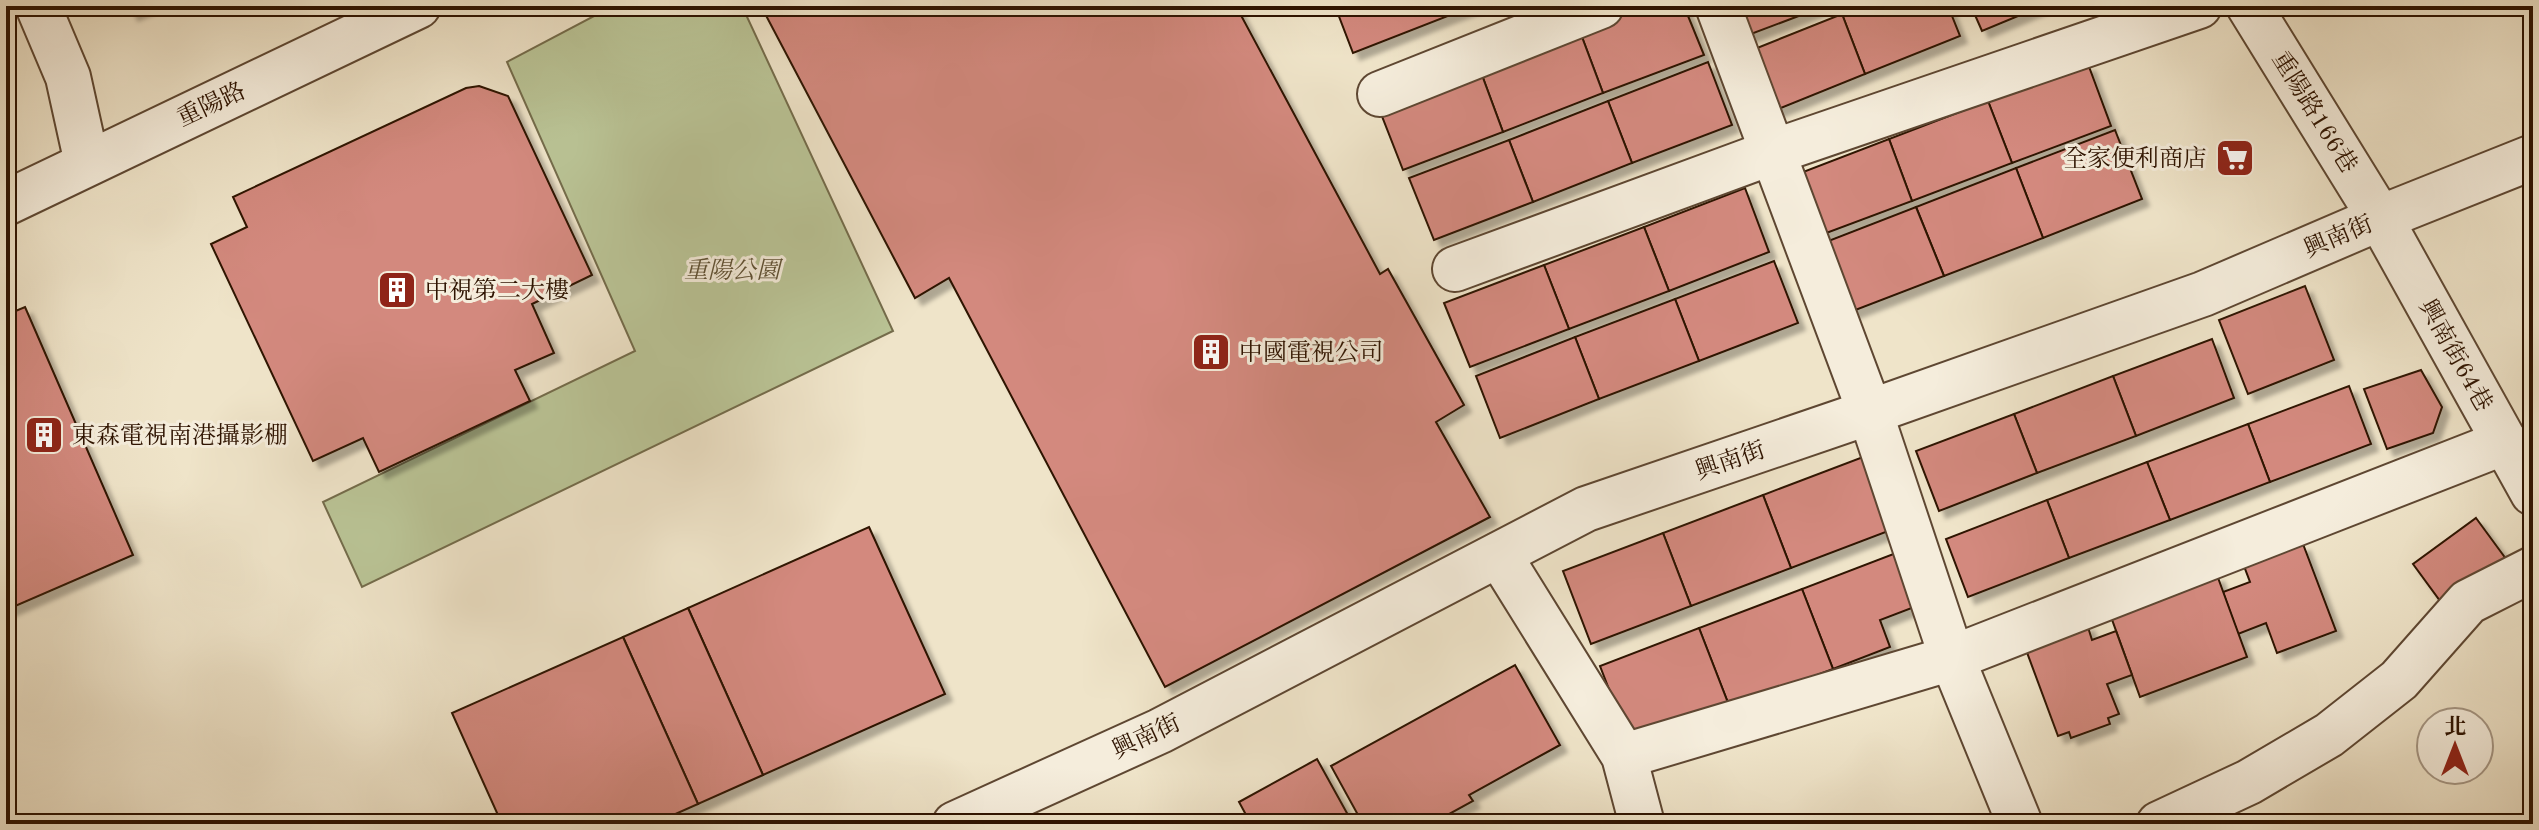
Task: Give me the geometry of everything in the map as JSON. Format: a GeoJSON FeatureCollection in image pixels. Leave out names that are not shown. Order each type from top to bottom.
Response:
{"type":"FeatureCollection","features":[{"type":"Feature","properties":{"kind":"street"},"geometry":{"type":"LineString","coordinates":[[38,6],[68,77],[87,163]]}},
{"type":"Feature","properties":{"kind":"street","name":"重陽路"},"geometry":{"type":"LineString","coordinates":[[6,203],[418,6]]}},
{"type":"Feature","properties":{"kind":"street"},"geometry":{"type":"LineString","coordinates":[[1380,94],[1601,6]]}},
{"type":"Feature","properties":{"kind":"street"},"geometry":{"type":"LineString","coordinates":[[1718,6],[1870,412],[1952,658],[2020,824]]}},
{"type":"Feature","properties":{"kind":"street"},"geometry":{"type":"LineString","coordinates":[[1455,269],[1773,152],[2199,6]]}},
{"type":"Feature","properties":{"kind":"street","name":"重陽路166巷"},"geometry":{"type":"LineString","coordinates":[[2249,6],[2380,218]]}},
{"type":"Feature","properties":{"kind":"street","name":"興南街"},"geometry":{"type":"LineString","coordinates":[[955,824],[1160,731],[1586,509],[2203,294],[2533,157]]}},
{"type":"Feature","properties":{"kind":"street","name":"興南街64巷"},"geometry":{"type":"LineString","coordinates":[[2380,218],[2533,493]]}},
{"type":"Feature","properties":{"kind":"street"},"geometry":{"type":"LineString","coordinates":[[1624,756],[1952,658],[2505,442]]}},
{"type":"Feature","properties":{"kind":"street"},"geometry":{"type":"LineString","coordinates":[[1499,555],[1624,756],[1642,824]]}},
{"type":"Feature","properties":{"kind":"street"},"geometry":{"type":"LineString","coordinates":[[2159,824],[2249,782],[2329,735],[2399,680],[2468,602],[2533,569]]}},
{"type":"Feature","properties":{"kind":"green space","name":"重陽公園"},"geometry":{"type":"Polygon","coordinates":[[[613,6],[742,6],[893,331],[362,587],[323,502],[635,351],[507,62],[613,6]]]}},
{"type":"Feature","properties":{"kind":"building"},"geometry":{"type":"Polygon","coordinates":[[[128,6],[149,6],[131,14],[128,6]]]}},
{"type":"Feature","properties":{"kind":"building","name":"中國電視公司"},"geometry":{"type":"Polygon","coordinates":[[[761,6],[1236,6],[1380,274],[1388,269],[1464,405],[1436,422],[1490,517],[1165,687],[949,278],[915,298],[761,6]]]}},
{"type":"Feature","properties":{"kind":"building"},"geometry":{"type":"Polygon","coordinates":[[[1335,6],[1450,6],[1453,14],[1353,53],[1335,6]]]}},
{"type":"Feature","properties":{"kind":"building"},"geometry":{"type":"Polygon","coordinates":[[[1450,6],[1475,6],[1453,14],[1450,6]]]}},
{"type":"Feature","properties":{"kind":"building"},"geometry":{"type":"Polygon","coordinates":[[[1638,6],[1684,6],[1704,55],[1603,93],[1579,29],[1638,6]]]}},
{"type":"Feature","properties":{"kind":"building"},"geometry":{"type":"Polygon","coordinates":[[[1731,6],[1825,6],[1743,37],[1731,6]]]}},
{"type":"Feature","properties":{"kind":"building"},"geometry":{"type":"Polygon","coordinates":[[[1863,6],[1948,6],[1960,36],[1865,74],[1842,14],[1863,6]]]}},
{"type":"Feature","properties":{"kind":"building"},"geometry":{"type":"Polygon","coordinates":[[[1971,6],[2042,6],[1982,31],[1971,6]]]}},
{"type":"Feature","properties":{"kind":"building"},"geometry":{"type":"Polygon","coordinates":[[[1842,14],[1865,74],[1771,112],[1747,52],[1842,14]]]}},
{"type":"Feature","properties":{"kind":"building"},"geometry":{"type":"Polygon","coordinates":[[[1579,29],[1603,93],[1503,132],[1479,67],[1579,29]]]}},
{"type":"Feature","properties":{"kind":"building"},"geometry":{"type":"Polygon","coordinates":[[[1708,62],[1732,125],[1632,163],[1608,101],[1708,62]]]}},
{"type":"Feature","properties":{"kind":"building"},"geometry":{"type":"Polygon","coordinates":[[[2088,64],[2111,126],[2012,163],[1988,101],[2088,64]]]}},
{"type":"Feature","properties":{"kind":"building"},"geometry":{"type":"Polygon","coordinates":[[[1479,67],[1503,132],[1403,170],[1378,106],[1479,67]]]}},
{"type":"Feature","properties":{"kind":"building","name":"中視第二大樓"},"geometry":{"type":"Polygon","coordinates":[[[479,86],[508,96],[592,275],[532,304],[554,353],[515,370],[530,401],[379,472],[363,438],[313,461],[211,244],[247,227],[233,197],[466,88],[479,86]]]}},
{"type":"Feature","properties":{"kind":"building"},"geometry":{"type":"Polygon","coordinates":[[[1608,101],[1632,163],[1533,202],[1509,140],[1608,101]]]}},
{"type":"Feature","properties":{"kind":"building"},"geometry":{"type":"Polygon","coordinates":[[[1988,101],[2012,163],[1912,201],[1889,139],[1988,101]]]}},
{"type":"Feature","properties":{"kind":"building"},"geometry":{"type":"Polygon","coordinates":[[[2115,130],[2142,199],[2043,238],[2016,168],[2115,130]]]}},
{"type":"Feature","properties":{"kind":"building"},"geometry":{"type":"Polygon","coordinates":[[[1889,139],[1912,201],[1813,238],[1790,177],[1889,139]]]}},
{"type":"Feature","properties":{"kind":"building"},"geometry":{"type":"Polygon","coordinates":[[[1509,140],[1533,202],[1434,240],[1409,178],[1509,140]]]}},
{"type":"Feature","properties":{"kind":"building"},"geometry":{"type":"Polygon","coordinates":[[[2016,168],[2043,238],[1944,276],[1916,207],[2016,168]]]}},
{"type":"Feature","properties":{"kind":"building"},"geometry":{"type":"Polygon","coordinates":[[[1745,188],[1769,252],[1669,291],[1644,227],[1745,188]]]}},
{"type":"Feature","properties":{"kind":"building"},"geometry":{"type":"Polygon","coordinates":[[[1916,207],[1944,276],[1845,314],[1818,245],[1916,207]]]}},
{"type":"Feature","properties":{"kind":"building"},"geometry":{"type":"Polygon","coordinates":[[[1644,227],[1669,291],[1569,329],[1544,265],[1644,227]]]}},
{"type":"Feature","properties":{"kind":"building"},"geometry":{"type":"Polygon","coordinates":[[[1774,261],[1798,323],[1699,361],[1675,299],[1774,261]]]}},
{"type":"Feature","properties":{"kind":"building"},"geometry":{"type":"Polygon","coordinates":[[[1544,265],[1569,329],[1470,367],[1444,303],[1544,265]]]}},
{"type":"Feature","properties":{"kind":"building"},"geometry":{"type":"Polygon","coordinates":[[[2305,286],[2334,360],[2248,394],[2219,320],[2305,286]]]}},
{"type":"Feature","properties":{"kind":"building"},"geometry":{"type":"Polygon","coordinates":[[[1675,299],[1699,361],[1599,399],[1575,337],[1675,299]]]}},
{"type":"Feature","properties":{"kind":"building","name":"東森電視南港攝影棚"},"geometry":{"type":"Polygon","coordinates":[[[25,307],[133,555],[6,610],[6,315],[25,307]]]}},
{"type":"Feature","properties":{"kind":"building"},"geometry":{"type":"Polygon","coordinates":[[[1575,337],[1599,399],[1500,438],[1476,376],[1575,337]]]}},
{"type":"Feature","properties":{"kind":"building"},"geometry":{"type":"Polygon","coordinates":[[[2212,339],[2234,398],[2136,436],[2113,376],[2212,339]]]}},
{"type":"Feature","properties":{"kind":"building"},"geometry":{"type":"Polygon","coordinates":[[[2421,370],[2442,407],[2433,433],[2387,449],[2364,389],[2421,370]]]}},
{"type":"Feature","properties":{"kind":"building"},"geometry":{"type":"Polygon","coordinates":[[[2113,376],[2136,436],[2037,473],[2014,414],[2113,376]]]}},
{"type":"Feature","properties":{"kind":"building"},"geometry":{"type":"Polygon","coordinates":[[[2349,386],[2371,444],[2270,482],[2248,424],[2349,386]]]}},
{"type":"Feature","properties":{"kind":"building"},"geometry":{"type":"Polygon","coordinates":[[[2014,414],[2037,473],[1939,511],[1916,451],[2014,414]]]}},
{"type":"Feature","properties":{"kind":"building"},"geometry":{"type":"Polygon","coordinates":[[[2248,424],[2270,482],[2170,520],[2147,462],[2248,424]]]}},
{"type":"Feature","properties":{"kind":"building"},"geometry":{"type":"Polygon","coordinates":[[[1863,457],[1891,530],[1791,568],[1763,495],[1863,457]]]}},
{"type":"Feature","properties":{"kind":"building"},"geometry":{"type":"Polygon","coordinates":[[[2147,462],[2170,520],[2069,558],[2047,500],[2147,462]]]}},
{"type":"Feature","properties":{"kind":"building"},"geometry":{"type":"Polygon","coordinates":[[[1763,495],[1791,568],[1691,606],[1663,533],[1763,495]]]}},
{"type":"Feature","properties":{"kind":"building"},"geometry":{"type":"Polygon","coordinates":[[[2047,500],[2069,558],[1968,597],[1946,539],[2047,500]]]}},
{"type":"Feature","properties":{"kind":"building"},"geometry":{"type":"Polygon","coordinates":[[[2476,518],[2509,563],[2446,609],[2413,564],[2476,518]]]}},
{"type":"Feature","properties":{"kind":"building"},"geometry":{"type":"Polygon","coordinates":[[[869,527],[945,694],[763,775],[688,608],[869,527]]]}},
{"type":"Feature","properties":{"kind":"building"},"geometry":{"type":"Polygon","coordinates":[[[1663,533],[1691,606],[1591,644],[1563,571],[1663,533]]]}},
{"type":"Feature","properties":{"kind":"building"},"geometry":{"type":"Polygon","coordinates":[[[2303,544],[2336,631],[2277,653],[2266,623],[2238,634],[2223,592],[2250,582],[2244,566],[2303,544]]]}},
{"type":"Feature","properties":{"kind":"building"},"geometry":{"type":"Polygon","coordinates":[[[1896,553],[1917,606],[1880,620],[1890,647],[1833,669],[1802,589],[1896,553]]]}},
{"type":"Feature","properties":{"kind":"building"},"geometry":{"type":"Polygon","coordinates":[[[2217,575],[2247,657],[2140,697],[2110,614],[2217,575]]]}},
{"type":"Feature","properties":{"kind":"building"},"geometry":{"type":"Polygon","coordinates":[[[1802,589],[1833,669],[1730,708],[1699,628],[1802,589]]]}},
{"type":"Feature","properties":{"kind":"building"},"geometry":{"type":"Polygon","coordinates":[[[688,608],[763,775],[698,804],[623,637],[688,608]]]}},
{"type":"Feature","properties":{"kind":"building"},"geometry":{"type":"Polygon","coordinates":[[[2087,624],[2092,640],[2116,631],[2132,675],[2107,684],[2119,714],[2108,718],[2110,724],[2071,738],[2069,732],[2058,736],[2025,647],[2087,624]]]}},
{"type":"Feature","properties":{"kind":"building"},"geometry":{"type":"Polygon","coordinates":[[[1699,628],[1730,708],[1631,746],[1600,666],[1699,628]]]}},
{"type":"Feature","properties":{"kind":"building"},"geometry":{"type":"Polygon","coordinates":[[[623,637],[698,804],[653,824],[502,824],[452,713],[623,637]]]}},
{"type":"Feature","properties":{"kind":"building"},"geometry":{"type":"Polygon","coordinates":[[[1515,665],[1560,745],[1469,795],[1473,801],[1431,824],[1363,824],[1331,766],[1515,665]]]}},
{"type":"Feature","properties":{"kind":"building"},"geometry":{"type":"Polygon","coordinates":[[[1317,759],[1353,824],[1251,824],[1239,802],[1317,759]]]}},
{"type":"Feature","properties":{"kind":"place","name":"全家便利商店"},"geometry":{"type":"Point","coordinates":[2235,158]}},
{"type":"Feature","properties":{"kind":"place","name":"中視第二大樓"},"geometry":{"type":"Point","coordinates":[397,290]}},
{"type":"Feature","properties":{"kind":"place","name":"中國電視公司"},"geometry":{"type":"Point","coordinates":[1211,352]}},
{"type":"Feature","properties":{"kind":"place","name":"東森電視南港攝影棚"},"geometry":{"type":"Point","coordinates":[44,435]}}]}
